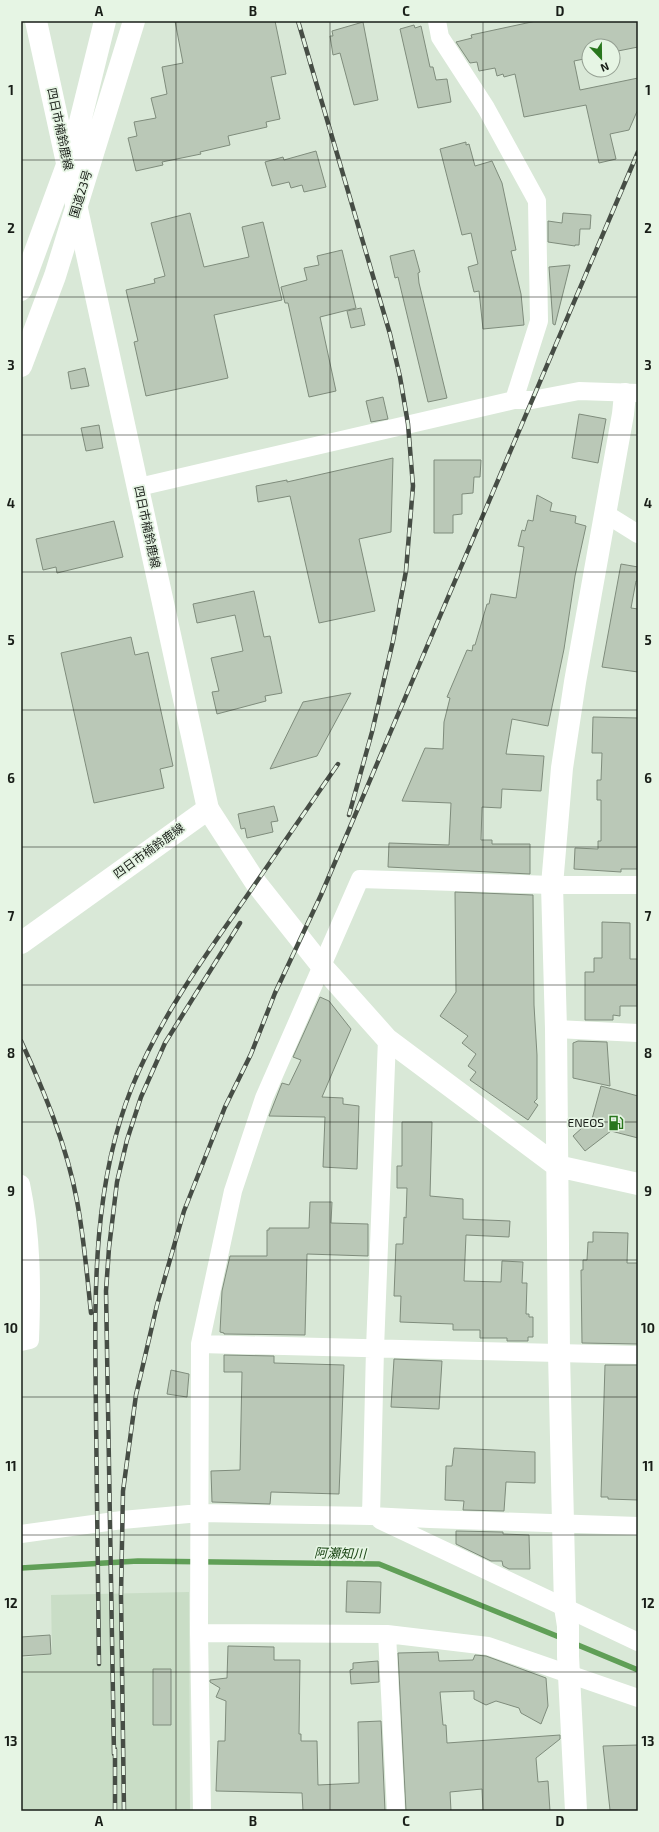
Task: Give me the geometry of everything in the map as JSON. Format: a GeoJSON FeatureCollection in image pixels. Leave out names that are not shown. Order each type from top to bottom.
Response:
{"type":"FeatureCollection","features":[{"type":"Feature","properties":{"kind":"main road","name":"四日市楠鈴鹿線"},"geometry":{"type":"LineString","coordinates":[[21,943],[208,808],[36,21]]}},
{"type":"Feature","properties":{"kind":"main road","name":"国道23号"},"geometry":{"type":"LineString","coordinates":[[21,290],[74,146],[105,21]]}},
{"type":"Feature","properties":{"kind":"main road","name":"国道23号"},"geometry":{"type":"LineString","coordinates":[[21,366],[55,276],[134,21]]}},
{"type":"Feature","properties":{"kind":"main road"},"geometry":{"type":"LineString","coordinates":[[576,1811],[568,1664],[559,1353],[556,1029],[552,885],[562,768],[575,682],[623,414],[631,393]]}},
{"type":"Feature","properties":{"kind":"main road"},"geometry":{"type":"LineString","coordinates":[[208,808],[256,883],[321,965],[388,1039],[557,1166],[638,1184]]}},
{"type":"Feature","properties":{"kind":"street"},"geometry":{"type":"LineString","coordinates":[[437,21],[440,37],[486,108],[537,201],[539,322],[514,400]]}},
{"type":"Feature","properties":{"kind":"street"},"geometry":{"type":"LineString","coordinates":[[139,487],[514,400],[532,400],[579,391],[631,393]]}},
{"type":"Feature","properties":{"kind":"street"},"geometry":{"type":"LineString","coordinates":[[606,514],[638,534]]}},
{"type":"Feature","properties":{"kind":"street"},"geometry":{"type":"LineString","coordinates":[[202,1811],[199,1626],[200,1344],[234,1190],[264,1098],[360,879],[552,885],[638,885]]}},
{"type":"Feature","properties":{"kind":"street"},"geometry":{"type":"LineString","coordinates":[[556,1029],[638,1033]]}},
{"type":"Feature","properties":{"kind":"street"},"geometry":{"type":"LineString","coordinates":[[371,1516],[375,1349],[388,1039]]}},
{"type":"Feature","properties":{"kind":"street"},"geometry":{"type":"LineString","coordinates":[[21,1184],[29,1239],[32,1287],[30,1340],[21,1342]]}},
{"type":"Feature","properties":{"kind":"street"},"geometry":{"type":"LineString","coordinates":[[200,1344],[638,1355]]}},
{"type":"Feature","properties":{"kind":"street"},"geometry":{"type":"LineString","coordinates":[[21,1534],[122,1520],[200,1513],[371,1516],[638,1526]]}},
{"type":"Feature","properties":{"kind":"street"},"geometry":{"type":"LineString","coordinates":[[371,1516],[567,1616],[638,1642]]}},
{"type":"Feature","properties":{"kind":"street"},"geometry":{"type":"LineString","coordinates":[[199,1626],[387,1634],[488,1646],[568,1664],[638,1698]]}},
{"type":"Feature","properties":{"kind":"street"},"geometry":{"type":"LineString","coordinates":[[387,1634],[396,1811]]}},
{"type":"Feature","properties":{"kind":"shaded area"},"geometry":{"type":"Polygon","coordinates":[[[189,1592],[190,1811],[21,1811],[21,1658],[52,1654],[51,1595],[189,1592]]]}},
{"type":"Feature","properties":{"kind":"building"},"geometry":{"type":"Polygon","coordinates":[[[175,21],[275,21],[286,74],[271,77],[280,119],[266,122],[267,127],[228,136],[230,145],[200,152],[201,154],[162,162],[163,165],[136,171],[128,138],[137,136],[134,122],[156,118],[151,98],[167,94],[162,67],[183,63],[175,21]]]}},
{"type":"Feature","properties":{"kind":"building"},"geometry":{"type":"Polygon","coordinates":[[[536,21],[638,21],[638,47],[621,50],[621,38],[581,38],[581,60],[574,61],[580,90],[638,78],[638,109],[629,130],[610,134],[616,159],[599,163],[586,105],[524,117],[515,74],[504,77],[503,74],[497,76],[495,68],[479,71],[477,62],[470,63],[456,42],[472,38],[471,35],[536,21]]]}},
{"type":"Feature","properties":{"kind":"building"},"geometry":{"type":"Polygon","coordinates":[[[363,22],[378,100],[354,105],[340,53],[333,55],[330,36],[333,36],[332,31],[363,22]]]}},
{"type":"Feature","properties":{"kind":"building"},"geometry":{"type":"Polygon","coordinates":[[[414,25],[415,28],[421,26],[430,67],[433,67],[436,80],[447,79],[451,102],[418,108],[400,29],[414,25]]]}},
{"type":"Feature","properties":{"kind":"building"},"geometry":{"type":"Polygon","coordinates":[[[466,142],[466,145],[469,144],[475,166],[492,161],[502,183],[516,250],[511,251],[521,294],[524,325],[483,329],[479,291],[474,292],[468,267],[478,264],[471,233],[462,235],[440,149],[466,142]]]}},
{"type":"Feature","properties":{"kind":"building"},"geometry":{"type":"Polygon","coordinates":[[[316,151],[326,187],[304,192],[302,185],[291,188],[289,182],[272,186],[265,162],[283,157],[284,160],[316,151]]]}},
{"type":"Feature","properties":{"kind":"building"},"geometry":{"type":"Polygon","coordinates":[[[190,213],[204,267],[249,257],[242,227],[263,222],[282,300],[214,315],[228,378],[146,396],[134,342],[138,341],[126,290],[155,283],[154,279],[165,276],[151,223],[190,213]]]}},
{"type":"Feature","properties":{"kind":"building"},"geometry":{"type":"Polygon","coordinates":[[[563,213],[591,215],[590,229],[580,229],[579,245],[575,246],[548,242],[548,221],[562,223],[563,213]]]}},
{"type":"Feature","properties":{"kind":"building"},"geometry":{"type":"Polygon","coordinates":[[[342,250],[356,308],[320,317],[336,391],[309,397],[288,303],[285,303],[281,287],[307,280],[304,268],[319,265],[317,256],[342,250]]]}},
{"type":"Feature","properties":{"kind":"building"},"geometry":{"type":"Polygon","coordinates":[[[414,250],[420,272],[418,273],[419,283],[447,398],[428,402],[398,277],[395,278],[390,256],[414,250]]]}},
{"type":"Feature","properties":{"kind":"building"},"geometry":{"type":"Polygon","coordinates":[[[570,265],[555,325],[553,324],[549,267],[570,265]]]}},
{"type":"Feature","properties":{"kind":"building"},"geometry":{"type":"Polygon","coordinates":[[[361,308],[365,325],[351,328],[347,311],[361,308]]]}},
{"type":"Feature","properties":{"kind":"building"},"geometry":{"type":"Polygon","coordinates":[[[85,368],[89,386],[71,389],[68,372],[85,368]]]}},
{"type":"Feature","properties":{"kind":"building"},"geometry":{"type":"Polygon","coordinates":[[[383,397],[388,419],[371,422],[366,401],[383,397]]]}},
{"type":"Feature","properties":{"kind":"building"},"geometry":{"type":"Polygon","coordinates":[[[579,414],[606,419],[598,463],[572,458],[579,414]]]}},
{"type":"Feature","properties":{"kind":"building"},"geometry":{"type":"Polygon","coordinates":[[[99,425],[103,448],[86,451],[81,428],[99,425]]]}},
{"type":"Feature","properties":{"kind":"building"},"geometry":{"type":"Polygon","coordinates":[[[393,458],[391,532],[359,539],[375,611],[319,623],[290,496],[258,502],[256,486],[287,480],[287,482],[393,458]]]}},
{"type":"Feature","properties":{"kind":"building"},"geometry":{"type":"Polygon","coordinates":[[[434,460],[481,460],[480,477],[474,477],[473,493],[462,494],[462,514],[453,515],[453,533],[434,533],[434,460]]]}},
{"type":"Feature","properties":{"kind":"building"},"geometry":{"type":"Polygon","coordinates":[[[537,495],[552,503],[550,511],[576,516],[575,523],[586,526],[575,576],[564,649],[548,726],[512,719],[506,754],[544,756],[541,791],[502,789],[501,808],[482,807],[481,840],[492,840],[492,844],[530,844],[530,874],[388,867],[389,843],[449,845],[451,803],[402,801],[425,748],[443,749],[444,722],[450,698],[447,697],[467,650],[472,651],[473,645],[475,645],[491,594],[516,598],[524,547],[518,546],[522,530],[525,531],[528,520],[533,521],[537,495]]]}},
{"type":"Feature","properties":{"kind":"building"},"geometry":{"type":"Polygon","coordinates":[[[114,521],[123,557],[57,573],[56,567],[43,570],[36,539],[114,521]]]}},
{"type":"Feature","properties":{"kind":"building"},"geometry":{"type":"Polygon","coordinates":[[[621,564],[638,567],[638,581],[636,581],[631,608],[638,609],[638,672],[602,667],[621,564]]]}},
{"type":"Feature","properties":{"kind":"building"},"geometry":{"type":"Polygon","coordinates":[[[254,591],[264,637],[270,636],[282,693],[265,696],[266,701],[217,714],[212,692],[219,691],[211,658],[243,651],[235,615],[197,623],[193,604],[254,591]]]}},
{"type":"Feature","properties":{"kind":"building"},"geometry":{"type":"Polygon","coordinates":[[[131,637],[135,655],[148,652],[173,766],[160,769],[164,788],[94,803],[61,653],[131,637]]]}},
{"type":"Feature","properties":{"kind":"building"},"geometry":{"type":"Polygon","coordinates":[[[351,693],[317,756],[270,769],[303,702],[351,693]]]}},
{"type":"Feature","properties":{"kind":"building"},"geometry":{"type":"Polygon","coordinates":[[[593,717],[638,718],[638,869],[621,869],[621,872],[574,869],[575,848],[598,849],[598,841],[601,841],[601,800],[597,800],[597,780],[601,780],[602,753],[592,753],[593,717]]]}},
{"type":"Feature","properties":{"kind":"building"},"geometry":{"type":"Polygon","coordinates":[[[274,806],[278,821],[271,822],[273,832],[247,838],[245,828],[241,829],[238,814],[274,806]]]}},
{"type":"Feature","properties":{"kind":"building"},"geometry":{"type":"Polygon","coordinates":[[[455,892],[533,895],[534,1005],[537,1055],[537,1099],[534,1102],[538,1105],[528,1120],[470,1080],[476,1072],[468,1066],[476,1054],[462,1043],[468,1036],[440,1016],[456,992],[455,892]]]}},
{"type":"Feature","properties":{"kind":"building"},"geometry":{"type":"Polygon","coordinates":[[[602,922],[630,923],[630,959],[638,959],[638,1006],[620,1006],[620,1016],[613,1015],[613,1020],[585,1020],[585,972],[594,972],[594,958],[602,958],[602,922]]]}},
{"type":"Feature","properties":{"kind":"building"},"geometry":{"type":"Polygon","coordinates":[[[320,997],[329,1001],[351,1029],[322,1097],[343,1098],[343,1104],[359,1106],[357,1169],[323,1167],[325,1117],[269,1116],[282,1083],[289,1085],[301,1060],[293,1057],[320,997]]]}},
{"type":"Feature","properties":{"kind":"building"},"geometry":{"type":"Polygon","coordinates":[[[578,1041],[607,1042],[610,1086],[573,1078],[573,1043],[578,1041]]]}},
{"type":"Feature","properties":{"kind":"building"},"geometry":{"type":"Polygon","coordinates":[[[601,1086],[638,1096],[638,1138],[611,1131],[585,1151],[573,1136],[592,1119],[601,1086]]]}},
{"type":"Feature","properties":{"kind":"building"},"geometry":{"type":"Polygon","coordinates":[[[402,1122],[432,1122],[430,1196],[463,1199],[463,1219],[510,1221],[509,1237],[466,1235],[464,1281],[501,1282],[502,1261],[523,1262],[522,1283],[527,1283],[526,1314],[529,1314],[529,1317],[533,1317],[533,1337],[528,1337],[528,1341],[507,1341],[507,1338],[480,1338],[480,1330],[453,1330],[453,1324],[400,1322],[401,1296],[394,1296],[396,1244],[403,1244],[404,1217],[406,1218],[407,1188],[397,1188],[397,1166],[402,1166],[402,1122]]]}},
{"type":"Feature","properties":{"kind":"building"},"geometry":{"type":"Polygon","coordinates":[[[310,1202],[332,1202],[331,1223],[368,1224],[368,1256],[307,1254],[305,1335],[224,1334],[220,1332],[222,1291],[230,1256],[267,1256],[267,1230],[269,1230],[269,1228],[309,1228],[310,1202]]]}},
{"type":"Feature","properties":{"kind":"building"},"geometry":{"type":"Polygon","coordinates":[[[593,1232],[628,1233],[627,1263],[638,1263],[638,1344],[582,1343],[581,1270],[583,1270],[583,1260],[587,1260],[588,1242],[593,1242],[593,1232]]]}},
{"type":"Feature","properties":{"kind":"building"},"geometry":{"type":"Polygon","coordinates":[[[224,1355],[274,1356],[274,1363],[344,1365],[339,1494],[271,1492],[270,1504],[212,1502],[211,1471],[240,1470],[242,1372],[224,1372],[224,1355]]]}},
{"type":"Feature","properties":{"kind":"building"},"geometry":{"type":"Polygon","coordinates":[[[394,1359],[442,1361],[439,1409],[391,1407],[394,1359]]]}},
{"type":"Feature","properties":{"kind":"building"},"geometry":{"type":"Polygon","coordinates":[[[605,1365],[638,1365],[638,1500],[608,1499],[608,1497],[601,1497],[605,1365]]]}},
{"type":"Feature","properties":{"kind":"building"},"geometry":{"type":"Polygon","coordinates":[[[171,1370],[189,1374],[187,1397],[167,1394],[171,1370]]]}},
{"type":"Feature","properties":{"kind":"building"},"geometry":{"type":"Polygon","coordinates":[[[454,1448],[535,1452],[535,1483],[506,1482],[504,1511],[463,1510],[464,1501],[445,1500],[446,1466],[452,1466],[454,1448]]]}},
{"type":"Feature","properties":{"kind":"building"},"geometry":{"type":"Polygon","coordinates":[[[456,1531],[503,1532],[503,1534],[529,1535],[530,1569],[509,1569],[503,1566],[502,1561],[491,1561],[456,1544],[456,1531]]]}},
{"type":"Feature","properties":{"kind":"building"},"geometry":{"type":"Polygon","coordinates":[[[347,1581],[381,1582],[380,1613],[346,1612],[347,1581]]]}},
{"type":"Feature","properties":{"kind":"building"},"geometry":{"type":"Polygon","coordinates":[[[50,1635],[51,1654],[21,1656],[21,1637],[50,1635]]]}},
{"type":"Feature","properties":{"kind":"building"},"geometry":{"type":"Polygon","coordinates":[[[228,1646],[274,1647],[274,1660],[300,1660],[299,1734],[301,1734],[301,1741],[317,1741],[318,1785],[359,1783],[358,1722],[381,1721],[385,1811],[303,1811],[302,1793],[216,1791],[218,1741],[225,1741],[226,1701],[216,1697],[220,1688],[210,1682],[210,1680],[227,1678],[228,1646]]]}},
{"type":"Feature","properties":{"kind":"building"},"geometry":{"type":"Polygon","coordinates":[[[438,1652],[439,1661],[473,1660],[475,1655],[486,1656],[546,1678],[548,1706],[541,1724],[521,1713],[519,1708],[496,1701],[486,1705],[474,1699],[474,1691],[440,1692],[443,1725],[446,1725],[447,1743],[560,1735],[560,1739],[536,1758],[538,1782],[548,1781],[550,1811],[483,1811],[482,1789],[450,1792],[451,1811],[406,1811],[398,1653],[438,1652]]]}},
{"type":"Feature","properties":{"kind":"building"},"geometry":{"type":"Polygon","coordinates":[[[378,1661],[379,1682],[351,1684],[350,1670],[353,1669],[353,1663],[378,1661]]]}},
{"type":"Feature","properties":{"kind":"building"},"geometry":{"type":"Polygon","coordinates":[[[153,1669],[171,1669],[171,1725],[153,1725],[153,1669]]]}},
{"type":"Feature","properties":{"kind":"building"},"geometry":{"type":"Polygon","coordinates":[[[638,1745],[638,1811],[610,1810],[603,1746],[638,1745]]]}},
{"type":"Feature","properties":{"kind":"waterway","name":"阿瀬知川"},"geometry":{"type":"LineString","coordinates":[[21,1568],[138,1561],[379,1564],[564,1639]]}},
{"type":"Feature","properties":{"kind":"waterway","name":"阿瀬知川"},"geometry":{"type":"LineString","coordinates":[[573,1643],[638,1670]]}},
{"type":"Feature","properties":{"kind":"railway"},"geometry":{"type":"LineString","coordinates":[[298,21],[390,334],[400,377],[408,424],[413,486],[406,571],[393,641],[372,732],[349,815]]}},
{"type":"Feature","properties":{"kind":"railway"},"geometry":{"type":"LineString","coordinates":[[124,1811],[121,1595],[123,1491],[136,1395],[157,1305],[184,1211],[225,1107],[251,1054],[275,993],[321,895],[638,152]]}},
{"type":"Feature","properties":{"kind":"railway"},"geometry":{"type":"LineString","coordinates":[[99,1664],[95,1334],[96,1292],[102,1208],[118,1127],[142,1064],[178,998],[338,764]]}},
{"type":"Feature","properties":{"kind":"railway"},"geometry":{"type":"LineString","coordinates":[[114,1754],[106,1291],[109,1248],[117,1182],[127,1140],[141,1097],[165,1043],[240,923]]}},
{"type":"Feature","properties":{"kind":"railway"},"geometry":{"type":"LineString","coordinates":[[21,1041],[54,1119],[73,1180],[82,1229],[91,1313]]}},
{"type":"Feature","properties":{"kind":"railway"},"geometry":{"type":"LineString","coordinates":[[115,1749],[115,1811]]}},
{"type":"Feature","properties":{"kind":"place","name":"ENEOS"},"geometry":{"type":"Point","coordinates":[616,1123]}}]}
